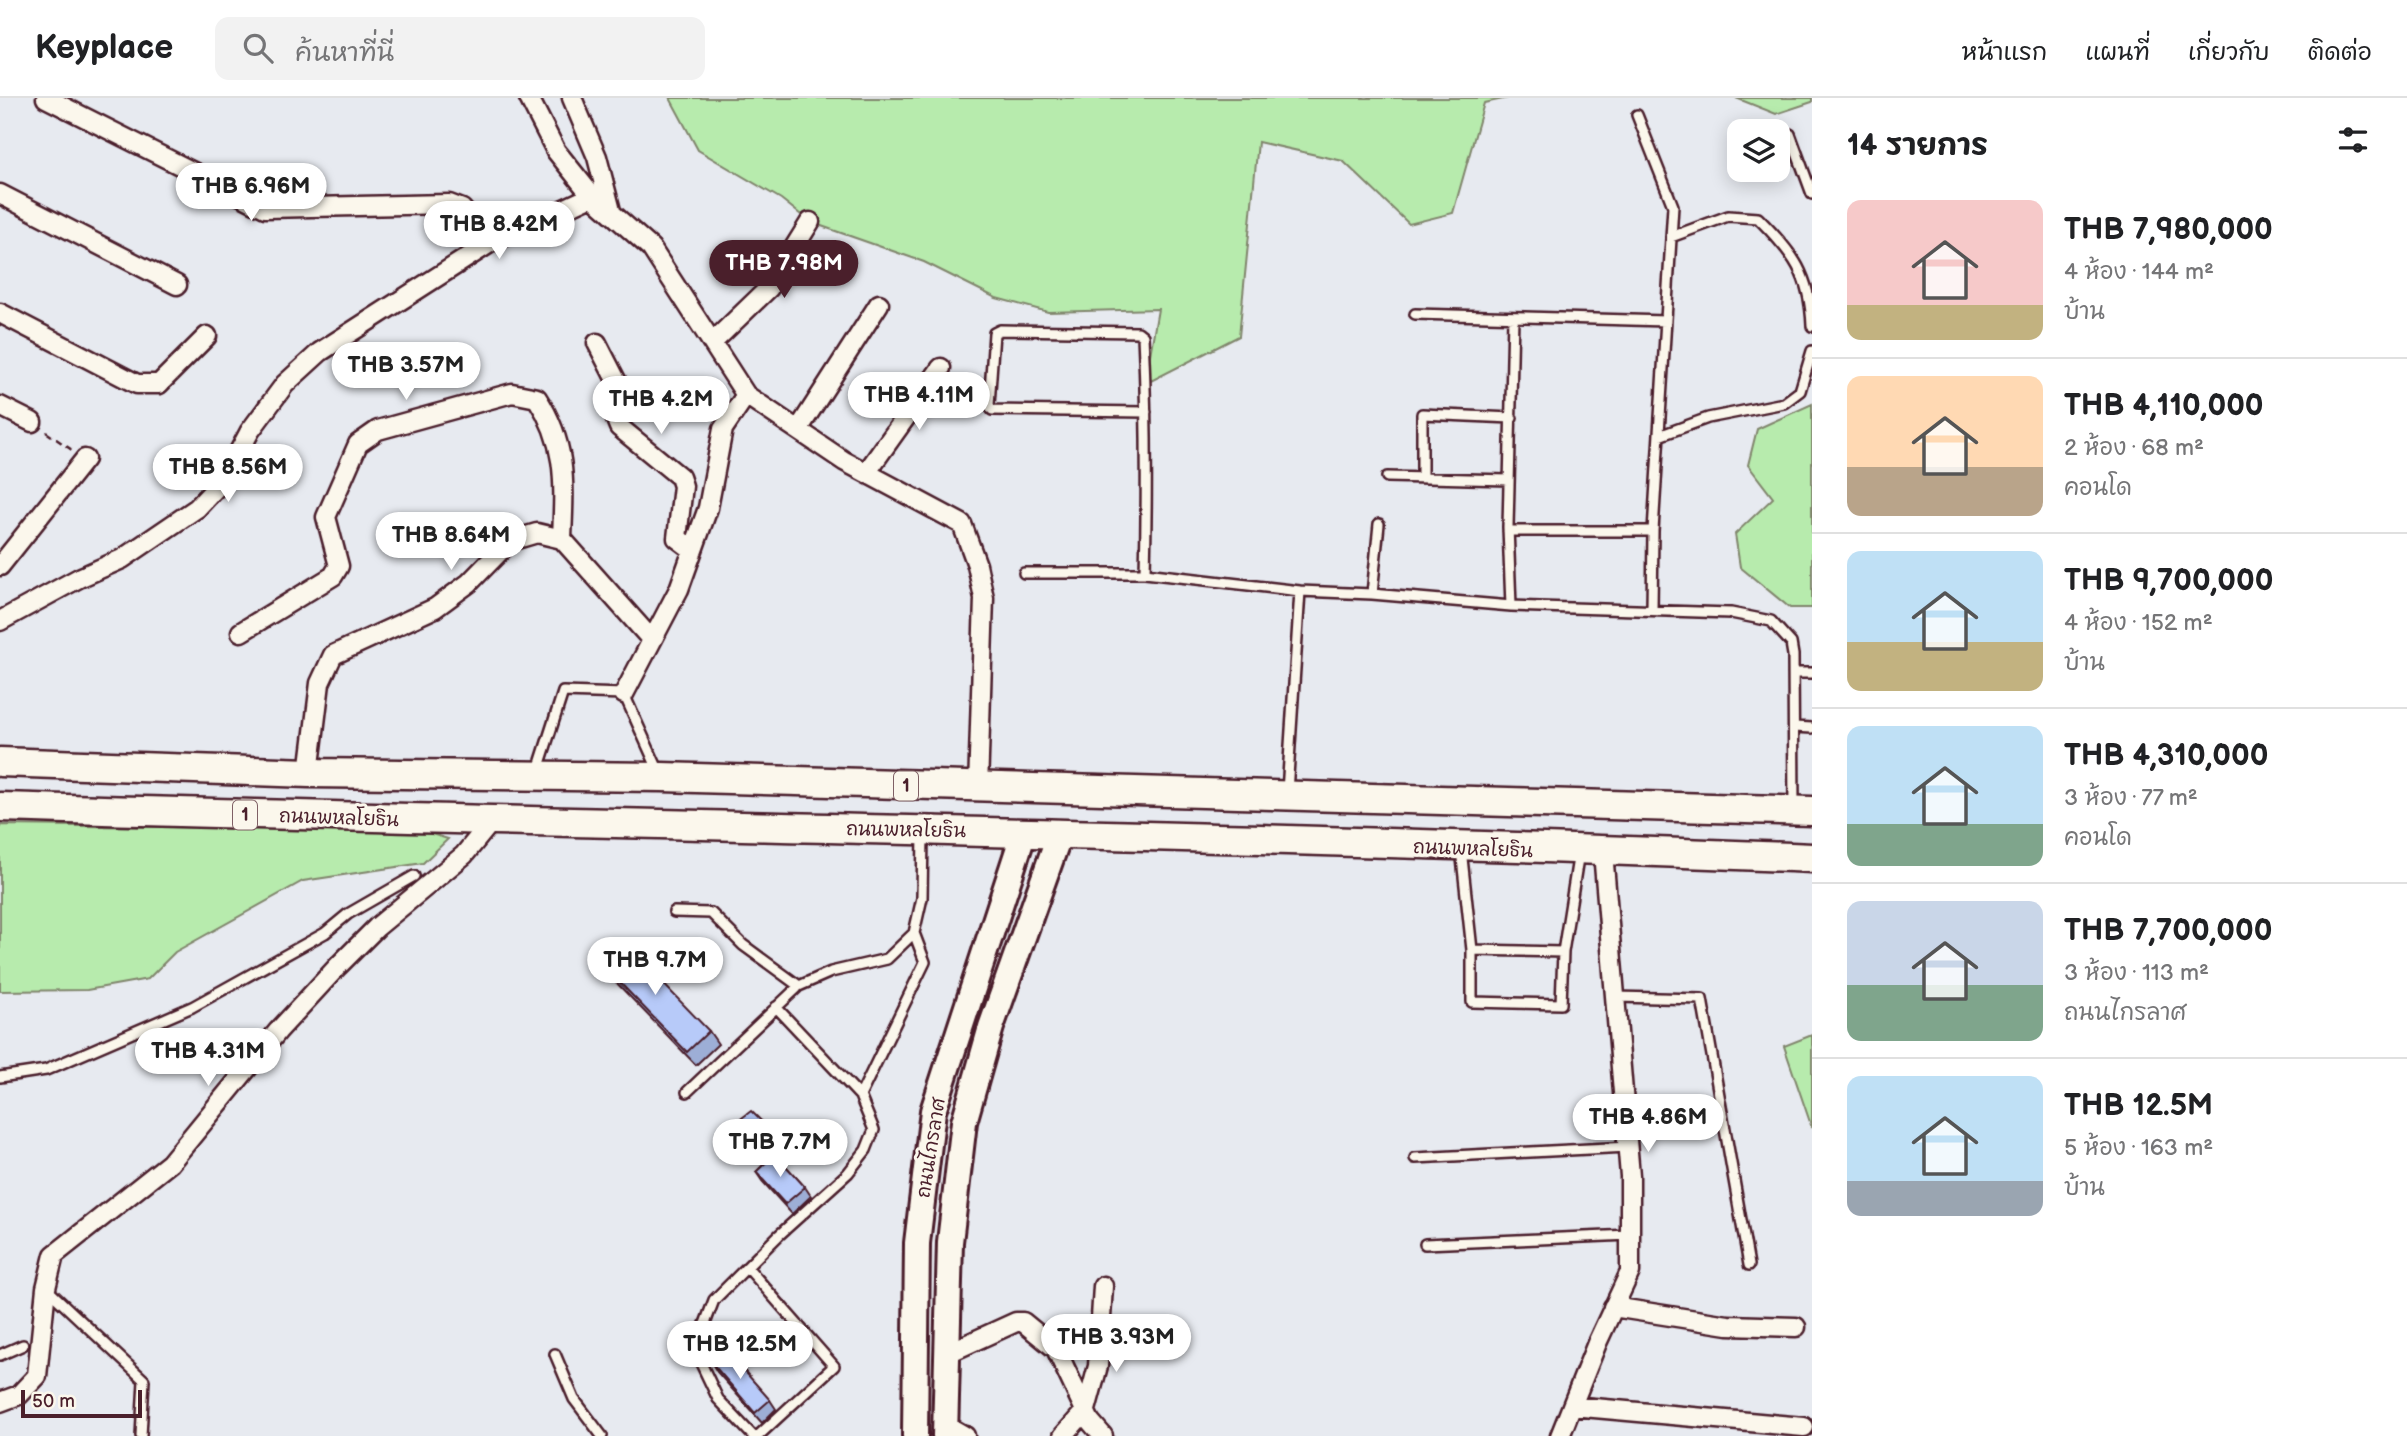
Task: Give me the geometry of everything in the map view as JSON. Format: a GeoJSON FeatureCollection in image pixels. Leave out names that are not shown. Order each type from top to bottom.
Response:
{"type":"FeatureCollection","features":[{"type":"Feature","properties":{"kind":"main road","name":"1"},"geometry":{"type":"LineString","coordinates":[[0,762],[309,773],[662,777],[978,789],[1746,809],[1806,816]]}},
{"type":"Feature","properties":{"kind":"main road","name":"ถนนพหลโยธิน"},"geometry":{"type":"LineString","coordinates":[[0,807],[491,822],[923,829],[1812,858]]}},
{"type":"Feature","properties":{"kind":"main road"},"geometry":{"type":"LineString","coordinates":[[1746,809],[1769,819],[1776,825],[1779,834],[1777,842],[1767,850],[1746,856]]}},
{"type":"Feature","properties":{"kind":"main road"},"geometry":{"type":"LineString","coordinates":[[1806,816],[1812,846]]}},
{"type":"Feature","properties":{"kind":"main road","name":"ถนนไกรลาศ"},"geometry":{"type":"LineString","coordinates":[[915,1436],[917,1243],[933,1111],[1024,832]]}},
{"type":"Feature","properties":{"kind":"main road","name":"ถนนไกรลาศ"},"geometry":{"type":"LineString","coordinates":[[952,1432],[948,1353],[950,1242],[964,1122],[990,1027],[1060,833]]}},
{"type":"Feature","properties":{"kind":"street"},"geometry":{"type":"LineString","coordinates":[[46,98],[265,208],[449,204],[462,209],[491,243]]}},
{"type":"Feature","properties":{"kind":"street"},"geometry":{"type":"LineString","coordinates":[[529,98],[556,151],[593,196],[651,248],[746,395],[866,473],[961,524],[977,565],[984,598],[978,789]]}},
{"type":"Feature","properties":{"kind":"street"},"geometry":{"type":"LineString","coordinates":[[572,98],[597,157],[611,211]]}},
{"type":"Feature","properties":{"kind":"street"},"geometry":{"type":"LineString","coordinates":[[0,194],[177,285]]}},
{"type":"Feature","properties":{"kind":"street"},"geometry":{"type":"LineString","coordinates":[[0,621],[79,578],[122,559],[197,508],[225,478],[250,431],[285,384],[311,360],[350,331],[491,243],[593,196]]}},
{"type":"Feature","properties":{"kind":"street"},"geometry":{"type":"LineString","coordinates":[[713,342],[769,288],[810,222]]}},
{"type":"Feature","properties":{"kind":"street"},"geometry":{"type":"LineString","coordinates":[[798,430],[879,304]]}},
{"type":"Feature","properties":{"kind":"street"},"geometry":{"type":"LineString","coordinates":[[0,313],[137,384],[149,386],[159,384],[207,336]]}},
{"type":"Feature","properties":{"kind":"street"},"geometry":{"type":"LineString","coordinates":[[597,343],[617,382],[615,417],[619,427],[680,477],[684,486],[677,538],[693,550]]}},
{"type":"Feature","properties":{"kind":"street"},"geometry":{"type":"LineString","coordinates":[[866,473],[941,368]]}},
{"type":"Feature","properties":{"kind":"street"},"geometry":{"type":"LineString","coordinates":[[242,632],[333,576],[339,566],[326,517],[358,444],[378,430],[426,416],[512,393],[537,398],[552,421],[565,469],[562,540]]}},
{"type":"Feature","properties":{"kind":"street"},"geometry":{"type":"LineString","coordinates":[[624,694],[679,589],[708,508],[723,429],[746,395]]}},
{"type":"Feature","properties":{"kind":"street"},"geometry":{"type":"LineString","coordinates":[[0,406],[32,422]]}},
{"type":"Feature","properties":{"kind":"street"},"geometry":{"type":"LineString","coordinates":[[0,566],[85,459]]}},
{"type":"Feature","properties":{"kind":"street"},"geometry":{"type":"LineString","coordinates":[[309,773],[320,683],[333,655],[435,608],[469,583],[510,541],[521,535],[537,533],[562,540],[651,639]]}},
{"type":"Feature","properties":{"kind":"street"},"geometry":{"type":"LineString","coordinates":[[0,1402],[19,1395],[37,1376],[46,1288],[54,1255],[170,1163],[278,1031],[338,966],[377,927],[464,855],[491,822]]}},
{"type":"Feature","properties":{"kind":"street"},"geometry":{"type":"LineString","coordinates":[[1560,1436],[1630,1272],[1628,1147],[1615,997],[1591,852]]}},
{"type":"Feature","properties":{"kind":"street"},"geometry":{"type":"LineString","coordinates":[[1063,1436],[1086,1410],[1098,1366],[1103,1286]]}},
{"type":"Feature","properties":{"kind":"street"},"geometry":{"type":"LineString","coordinates":[[1613,1307],[1728,1325],[1797,1327]]}},
{"type":"Feature","properties":{"kind":"street"},"geometry":{"type":"LineString","coordinates":[[948,1353],[1016,1322],[1023,1322],[1056,1349],[1086,1410],[1103,1436]]}},
{"type":"Feature","properties":{"kind":"street"},"geometry":{"type":"LineString","coordinates":[[1572,1406],[1804,1427]]}},
{"type":"Feature","properties":{"kind":"lane"},"geometry":{"type":"LineString","coordinates":[[1637,115],[1673,206],[1653,531],[1652,610]]}},
{"type":"Feature","properties":{"kind":"lane"},"geometry":{"type":"LineString","coordinates":[[1790,134],[1812,194]]}},
{"type":"Feature","properties":{"kind":"lane"},"geometry":{"type":"LineString","coordinates":[[1671,237],[1728,216],[1758,218],[1777,236],[1804,274],[1812,326]]}},
{"type":"Feature","properties":{"kind":"lane"},"geometry":{"type":"LineString","coordinates":[[1415,314],[1666,321]]}},
{"type":"Feature","properties":{"kind":"lane"},"geometry":{"type":"LineString","coordinates":[[1511,606],[1508,531],[1513,317]]}},
{"type":"Feature","properties":{"kind":"lane"},"geometry":{"type":"LineString","coordinates":[[1145,573],[1146,412],[1143,337],[1138,332],[1000,330],[994,333],[989,405],[992,410],[1146,412]]}},
{"type":"Feature","properties":{"kind":"lane"},"geometry":{"type":"LineString","coordinates":[[1659,436],[1708,418],[1784,402],[1800,391],[1812,351]]}},
{"type":"Feature","properties":{"kind":"lane"},"geometry":{"type":"LineString","coordinates":[[1422,478],[1422,414],[1512,418]]}},
{"type":"Feature","properties":{"kind":"lane"},"geometry":{"type":"LineString","coordinates":[[1387,477],[1509,480]]}},
{"type":"Feature","properties":{"kind":"lane"},"geometry":{"type":"LineString","coordinates":[[1373,594],[1379,524]]}},
{"type":"Feature","properties":{"kind":"lane"},"geometry":{"type":"LineString","coordinates":[[1508,531],[1653,531]]}},
{"type":"Feature","properties":{"kind":"lane"},"geometry":{"type":"LineString","coordinates":[[1024,573],[1145,573],[1300,591],[1373,594],[1511,606],[1731,613],[1771,621],[1791,643],[1794,727],[1806,816]]}},
{"type":"Feature","properties":{"kind":"lane"},"geometry":{"type":"LineString","coordinates":[[1287,797],[1300,591]]}},
{"type":"Feature","properties":{"kind":"lane"},"geometry":{"type":"LineString","coordinates":[[1793,673],[1812,674]]}},
{"type":"Feature","properties":{"kind":"lane"},"geometry":{"type":"LineString","coordinates":[[536,775],[563,692],[624,694],[662,777]]}},
{"type":"Feature","properties":{"kind":"lane"},"geometry":{"type":"LineString","coordinates":[[1794,727],[1812,728]]}},
{"type":"Feature","properties":{"kind":"lane"},"geometry":{"type":"LineString","coordinates":[[687,1091],[799,986],[831,972],[887,959],[914,933],[922,898],[923,829]]}},
{"type":"Feature","properties":{"kind":"lane"},"geometry":{"type":"LineString","coordinates":[[1461,848],[1472,950],[1472,1002],[1561,1004],[1563,952],[1591,852]]}},
{"type":"Feature","properties":{"kind":"lane"},"geometry":{"type":"LineString","coordinates":[[0,1077],[46,1070],[192,1007],[325,933],[365,903],[414,876]]}},
{"type":"Feature","properties":{"kind":"lane"},"geometry":{"type":"LineString","coordinates":[[674,912],[711,913],[743,945],[799,986]]}},
{"type":"Feature","properties":{"kind":"lane"},"geometry":{"type":"LineString","coordinates":[[860,1096],[925,961],[914,933]]}},
{"type":"Feature","properties":{"kind":"lane"},"geometry":{"type":"LineString","coordinates":[[1472,950],[1563,952]]}},
{"type":"Feature","properties":{"kind":"lane"},"geometry":{"type":"LineString","coordinates":[[1615,997],[1702,999],[1749,1265]]}},
{"type":"Feature","properties":{"kind":"lane"},"geometry":{"type":"LineString","coordinates":[[747,1267],[834,1366],[756,1436],[718,1399],[698,1357],[703,1329],[714,1300],[747,1267],[848,1173],[866,1150],[874,1130],[860,1096],[776,1007]]}},
{"type":"Feature","properties":{"kind":"lane"},"geometry":{"type":"LineString","coordinates":[[1625,1122],[1721,1112]]}},
{"type":"Feature","properties":{"kind":"lane"},"geometry":{"type":"LineString","coordinates":[[1415,1158],[1628,1147]]}},
{"type":"Feature","properties":{"kind":"lane"},"geometry":{"type":"LineString","coordinates":[[1425,1244],[1630,1235]]}},
{"type":"Feature","properties":{"kind":"lane"},"geometry":{"type":"LineString","coordinates":[[46,1288],[144,1380],[141,1436]]}},
{"type":"Feature","properties":{"kind":"lane"},"geometry":{"type":"LineString","coordinates":[[0,1355],[23,1345]]}},
{"type":"Feature","properties":{"kind":"lane"},"geometry":{"type":"LineString","coordinates":[[555,1354],[574,1399],[602,1436]]}},
{"type":"Feature","properties":{"kind":"path"},"geometry":{"type":"LineString","coordinates":[[32,422],[85,459]]}},
{"type":"Feature","properties":{"kind":"green space"},"geometry":{"type":"Polygon","coordinates":[[[670,98],[1508,98],[1484,103],[1453,213],[1409,224],[1343,161],[1258,142],[1239,336],[1145,384],[1158,309],[1048,312],[996,298],[924,262],[810,222],[781,199],[698,150],[670,98]]]}},
{"type":"Feature","properties":{"kind":"green space"},"geometry":{"type":"Polygon","coordinates":[[[1736,98],[1812,98],[1812,102],[1776,114],[1736,98]]]}},
{"type":"Feature","properties":{"kind":"green space"},"geometry":{"type":"Polygon","coordinates":[[[1812,404],[1812,608],[1790,608],[1740,567],[1735,534],[1773,498],[1748,465],[1757,429],[1812,404]]]}},
{"type":"Feature","properties":{"kind":"green space"},"geometry":{"type":"Polygon","coordinates":[[[0,825],[418,830],[448,839],[423,863],[303,881],[175,952],[148,979],[87,990],[0,991],[0,825]]]}},
{"type":"Feature","properties":{"kind":"green space"},"geometry":{"type":"Polygon","coordinates":[[[1812,1035],[1812,1128],[1784,1046],[1812,1035]]]}},
{"type":"Feature","properties":{"kind":"building"},"geometry":{"type":"Polygon","coordinates":[[[623,942],[709,1031],[687,1052],[601,963],[623,942]]]}},
{"type":"Feature","properties":{"kind":"building"},"geometry":{"type":"Polygon","coordinates":[[[751,1111],[780,1139],[763,1154],[734,1124],[751,1111]]]}},
{"type":"Feature","properties":{"kind":"building"},"geometry":{"type":"Polygon","coordinates":[[[775,1154],[805,1187],[785,1204],[756,1172],[775,1154]]]}},
{"type":"Feature","properties":{"kind":"building"},"geometry":{"type":"Polygon","coordinates":[[[725,1349],[770,1400],[755,1413],[711,1362],[725,1349]]]}}]}
